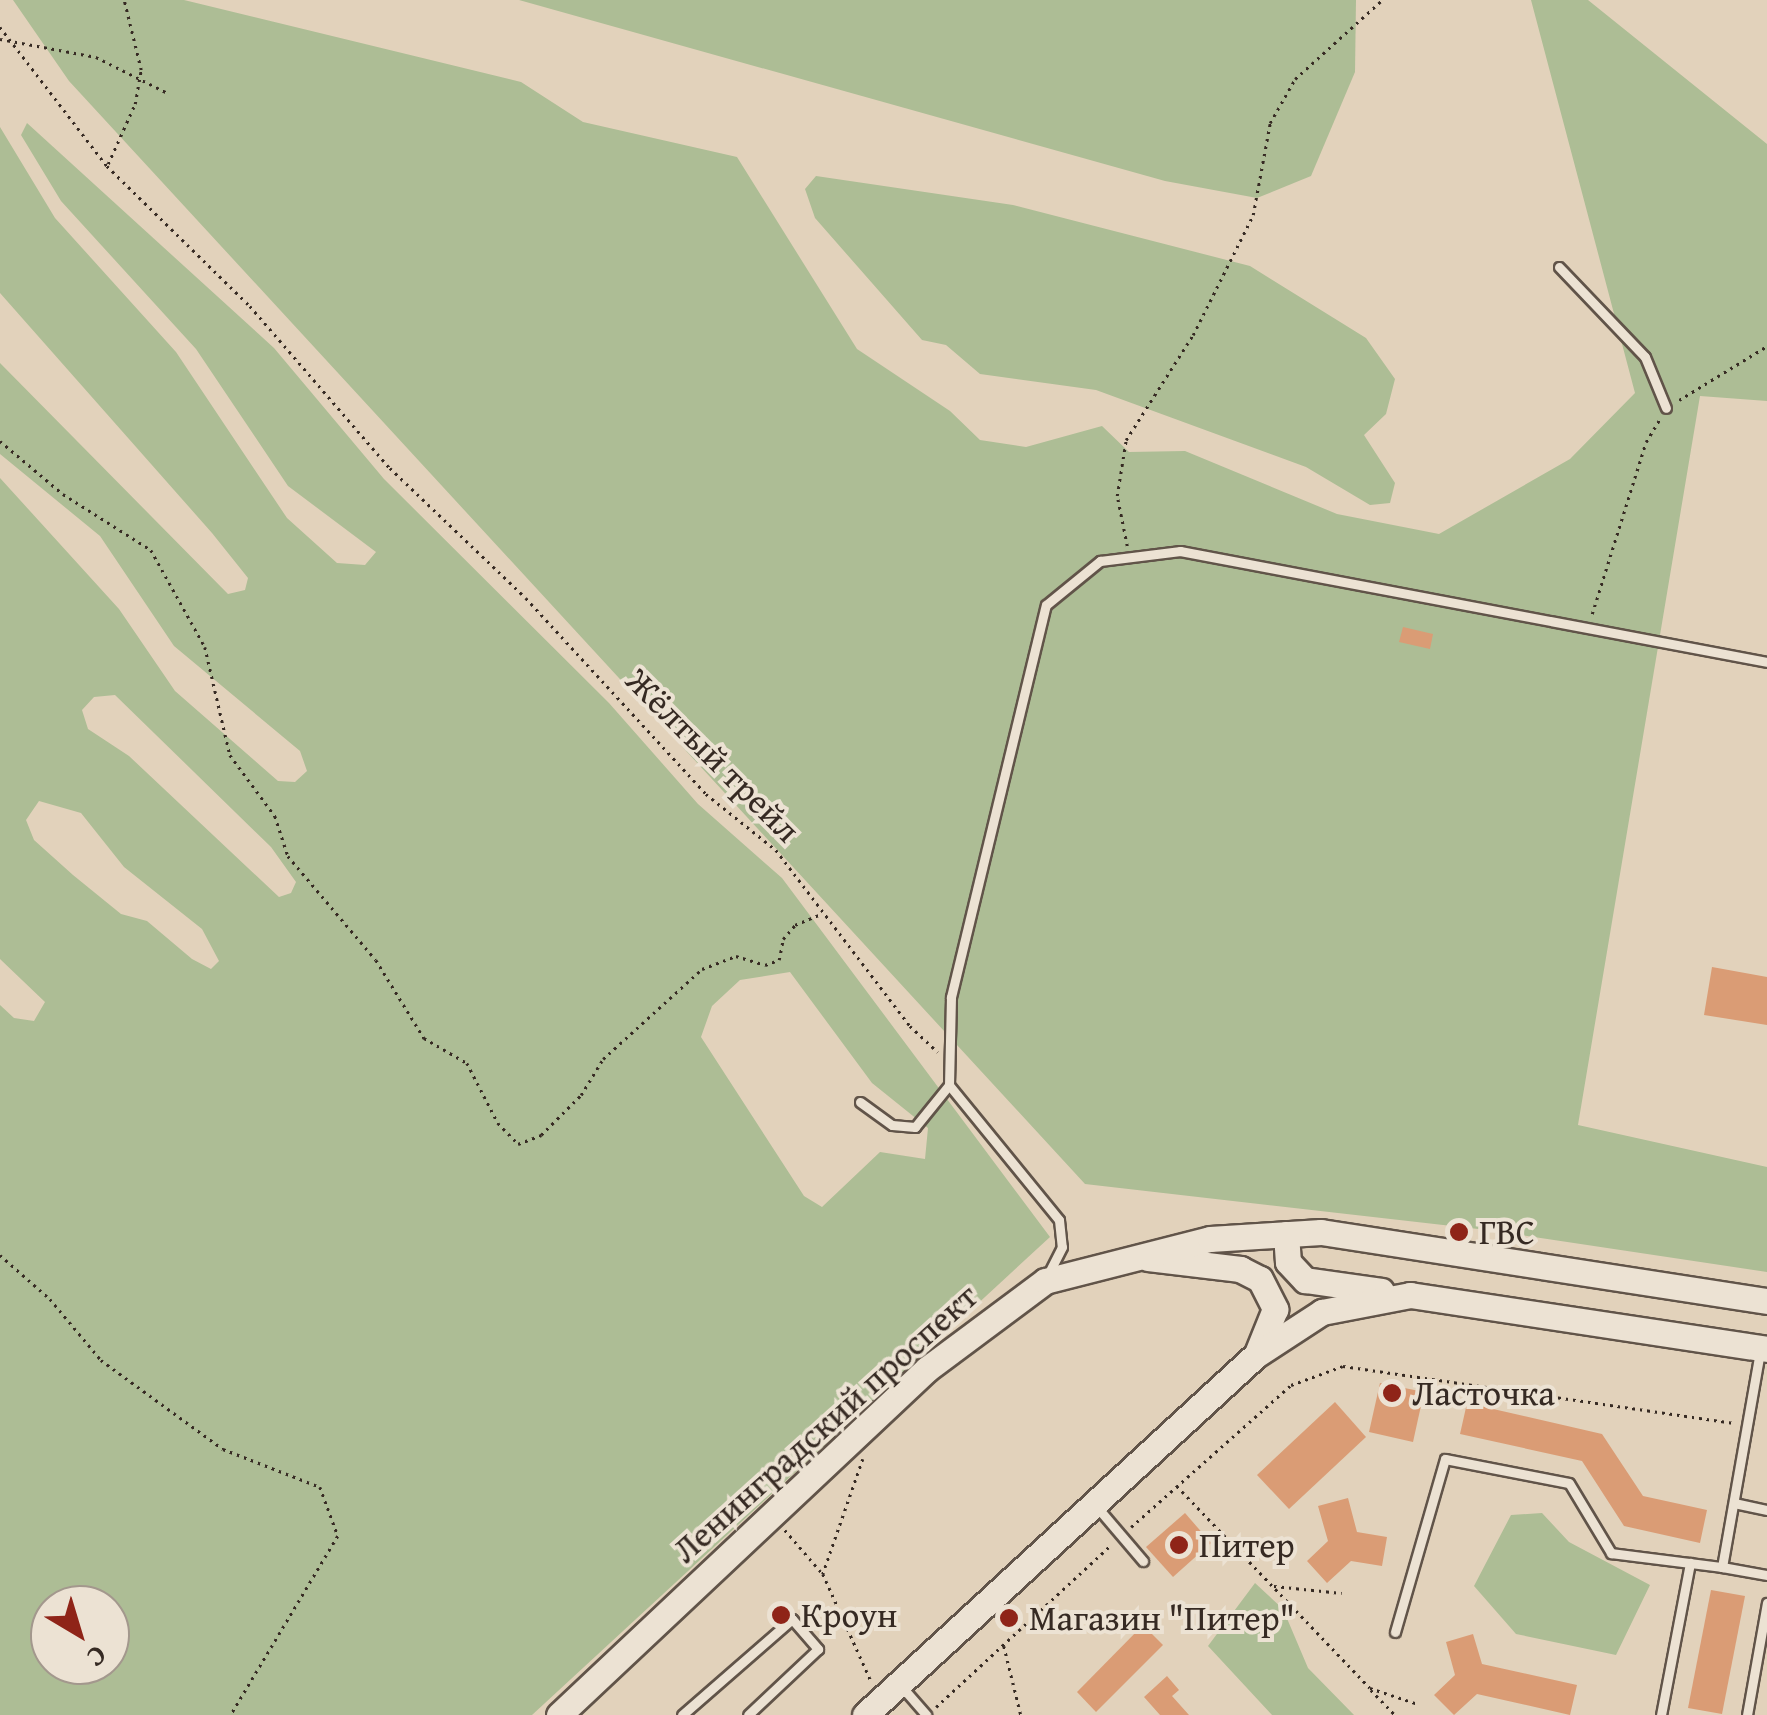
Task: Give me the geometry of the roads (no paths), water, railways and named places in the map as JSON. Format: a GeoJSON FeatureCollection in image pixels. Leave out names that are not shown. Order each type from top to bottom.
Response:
{"type":"FeatureCollection","features":[{"type":"Feature","properties":{"kind":"main road","name":"Ленинградский проспект"},"geometry":{"type":"LineString","coordinates":[[573,1711],[772,1515],[927,1370],[1045,1281],[1129,1256],[1210,1238],[1320,1232],[1767,1301]]}},
{"type":"Feature","properties":{"kind":"main road"},"geometry":{"type":"LineString","coordinates":[[1286,1234],[1288,1262],[1305,1280],[1764,1349]]}},
{"type":"Feature","properties":{"kind":"main road"},"geometry":{"type":"LineString","coordinates":[[1129,1256],[1240,1269],[1260,1278],[1275,1308],[1256,1355]]}},
{"type":"Feature","properties":{"kind":"main road"},"geometry":{"type":"LineString","coordinates":[[882,1700],[1256,1355],[1322,1312],[1410,1296]]}},
{"type":"Feature","properties":{"kind":"lane"},"geometry":{"type":"LineString","coordinates":[[1559,267],[1645,357],[1666,408]]}},
{"type":"Feature","properties":{"kind":"lane"},"geometry":{"type":"LineString","coordinates":[[1045,1281],[1062,1248],[1059,1220],[948,1085],[945,1058],[951,997],[1046,605],[1100,562],[1180,551],[1767,662]]}},
{"type":"Feature","properties":{"kind":"lane"},"geometry":{"type":"LineString","coordinates":[[860,1102],[892,1125],[915,1127],[948,1085]]}},
{"type":"Feature","properties":{"kind":"lane"},"geometry":{"type":"LineString","coordinates":[[1722,1567],[1764,1349]]}},
{"type":"Feature","properties":{"kind":"lane"},"geometry":{"type":"LineString","coordinates":[[1395,1632],[1445,1459],[1568,1483],[1611,1552],[1767,1576]]}},
{"type":"Feature","properties":{"kind":"lane"},"geometry":{"type":"LineString","coordinates":[[1734,1504],[1767,1510]]}},
{"type":"Feature","properties":{"kind":"lane"},"geometry":{"type":"LineString","coordinates":[[1095,1505],[1143,1561]]}},
{"type":"Feature","properties":{"kind":"lane"},"geometry":{"type":"LineString","coordinates":[[1661,1715],[1690,1563]]}},
{"type":"Feature","properties":{"kind":"lane"},"geometry":{"type":"LineString","coordinates":[[1746,1715],[1767,1603]]}},
{"type":"Feature","properties":{"kind":"lane"},"geometry":{"type":"LineString","coordinates":[[682,1715],[792,1619],[818,1649],[748,1715]]}},
{"type":"Feature","properties":{"kind":"lane"},"geometry":{"type":"LineString","coordinates":[[882,1700],[927,1715]]}},
{"type":"Feature","properties":{"kind":"place","name":"ГВС"},"geometry":{"type":"Point","coordinates":[1459,1232]}},
{"type":"Feature","properties":{"kind":"place","name":"Ласточка"},"geometry":{"type":"Point","coordinates":[1392,1393]}},
{"type":"Feature","properties":{"kind":"place","name":"Питер"},"geometry":{"type":"Point","coordinates":[1179,1545]}},
{"type":"Feature","properties":{"kind":"place","name":"Кроун"},"geometry":{"type":"Point","coordinates":[781,1615]}},
{"type":"Feature","properties":{"kind":"place","name":"Магазин \"Питер\""},"geometry":{"type":"Point","coordinates":[1009,1618]}}]}
